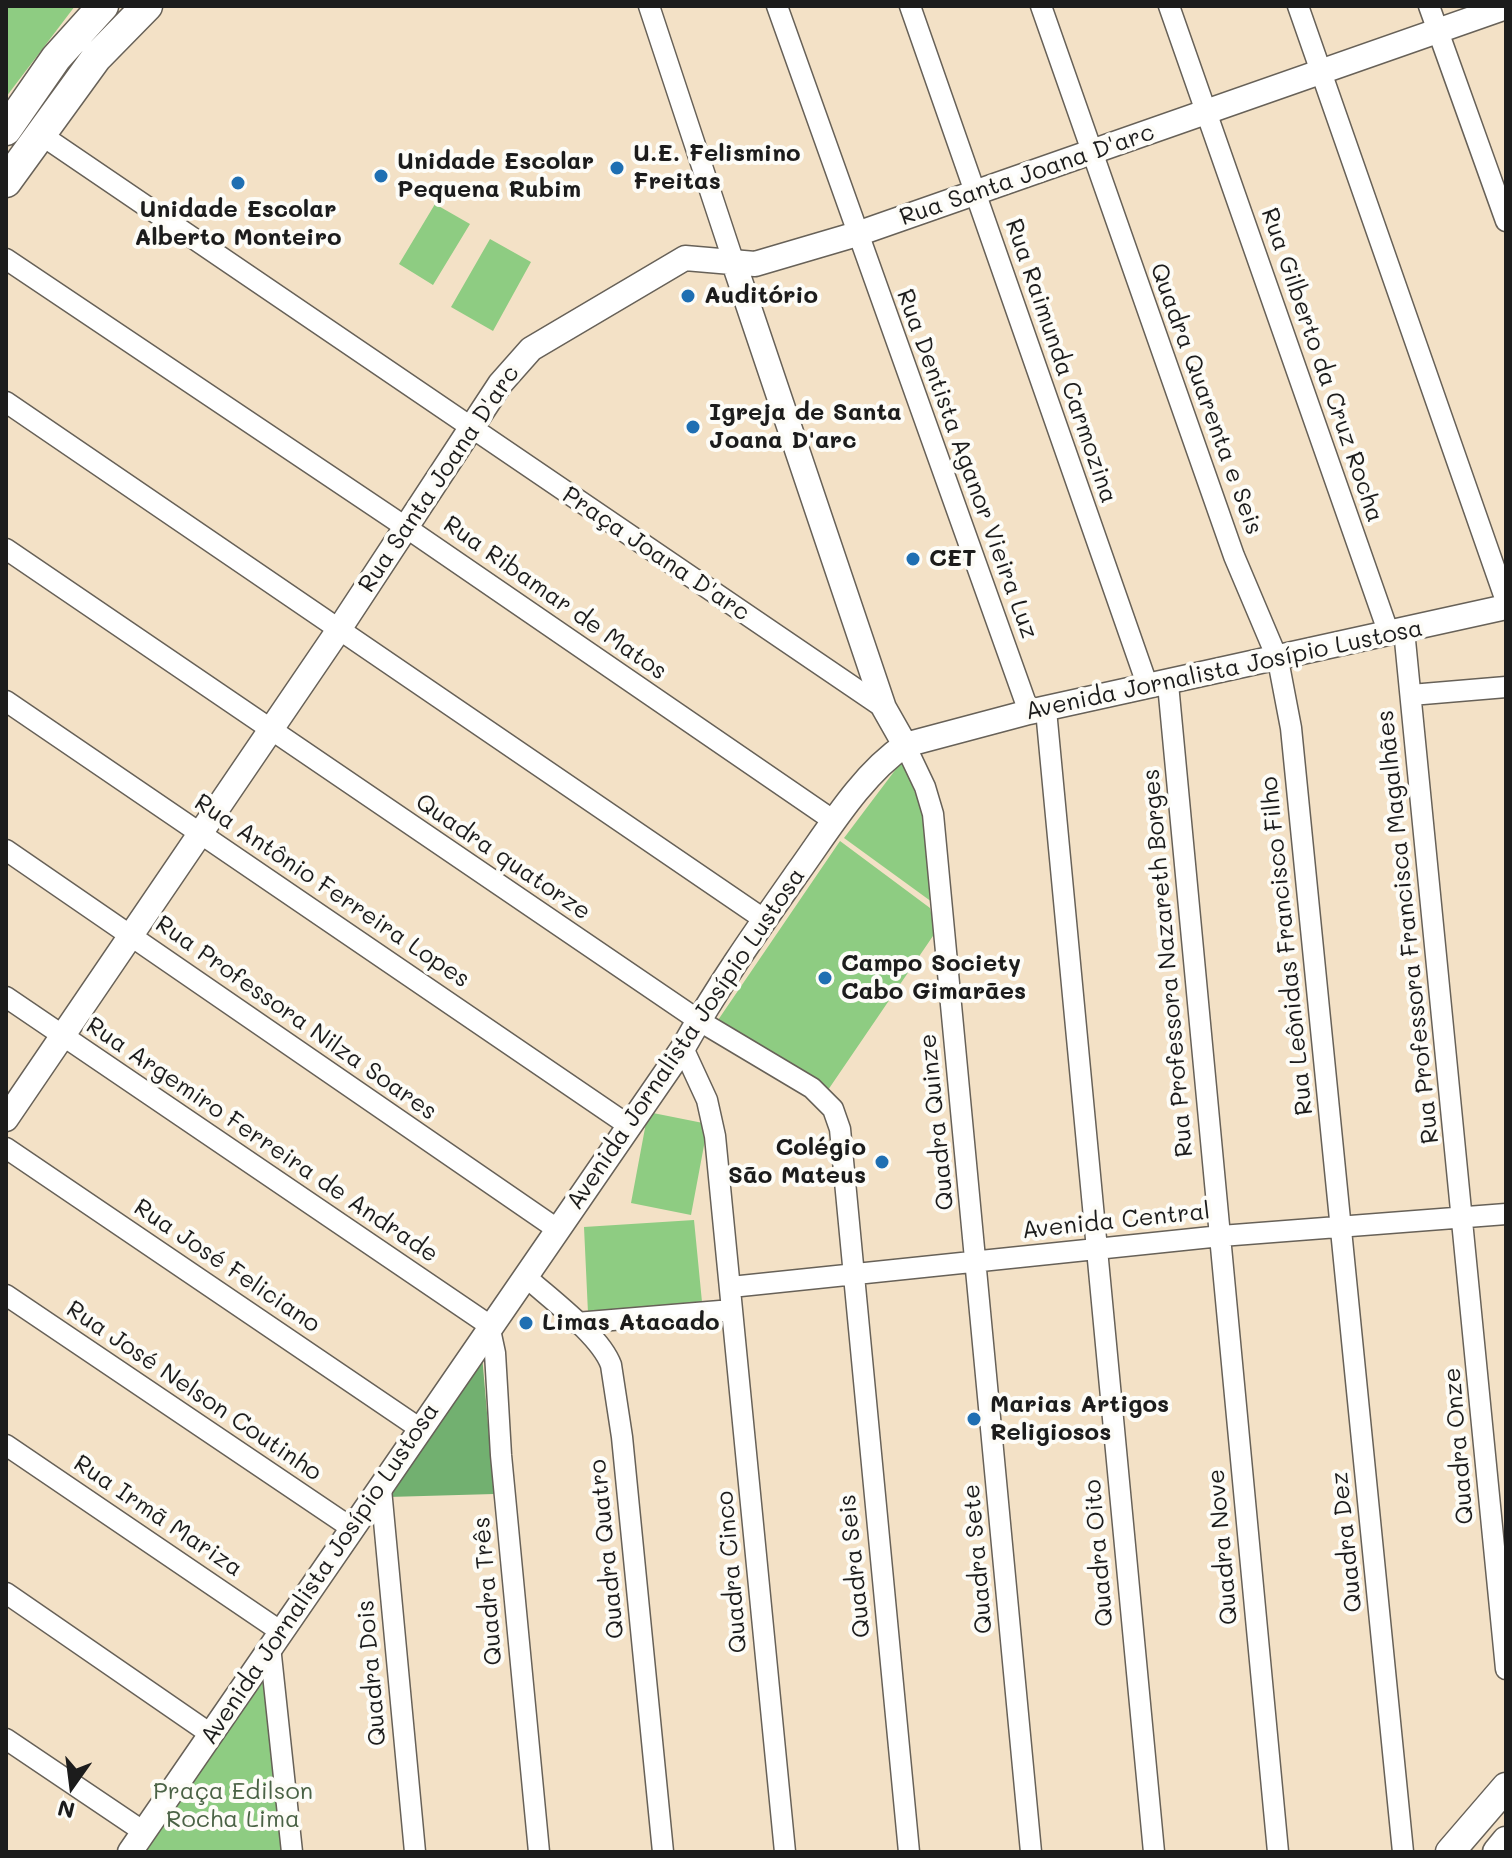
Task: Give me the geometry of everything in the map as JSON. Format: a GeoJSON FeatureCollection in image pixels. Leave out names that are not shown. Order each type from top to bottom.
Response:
{"type":"FeatureCollection","features":[{"type":"Feature","properties":{"kind":"main road"},"geometry":{"type":"LineString","coordinates":[[6,130],[56,58],[103,6]]}},
{"type":"Feature","properties":{"kind":"main road"},"geometry":{"type":"LineString","coordinates":[[6,182],[96,58],[147,6]]}},
{"type":"Feature","properties":{"kind":"main road"},"geometry":{"type":"LineString","coordinates":[[1450,1852],[1506,1787]]}},
{"type":"Feature","properties":{"kind":"main road"},"geometry":{"type":"LineString","coordinates":[[1497,1852],[1506,1841]]}},
{"type":"Feature","properties":{"kind":"street"},"geometry":{"type":"LineString","coordinates":[[649,6],[884,708],[905,745]]}},
{"type":"Feature","properties":{"kind":"street","name":"Rua Dentista Aganor Vieira Luz"},"geometry":{"type":"LineString","coordinates":[[777,6],[857,234],[1038,711],[1097,1250]]}},
{"type":"Feature","properties":{"kind":"street","name":"Rua Raimunda Carmozina"},"geometry":{"type":"LineString","coordinates":[[910,6],[975,194],[1158,686]]}},
{"type":"Feature","properties":{"kind":"street"},"geometry":{"type":"LineString","coordinates":[[1041,6],[1090,154]]}},
{"type":"Feature","properties":{"kind":"street","name":"Rua Gilberto da Cruz Rocha"},"geometry":{"type":"LineString","coordinates":[[1169,6],[1397,632]]}},
{"type":"Feature","properties":{"kind":"street"},"geometry":{"type":"LineString","coordinates":[[1298,6],[1506,601]]}},
{"type":"Feature","properties":{"kind":"street"},"geometry":{"type":"LineString","coordinates":[[1429,6],[1506,221]]}},
{"type":"Feature","properties":{"kind":"street","name":"Rua Santa Joana D'arc"},"geometry":{"type":"LineString","coordinates":[[6,1119],[199,831],[338,631],[511,367],[531,349],[685,258],[755,264],[857,234],[1506,7]]}},
{"type":"Feature","properties":{"kind":"street","name":"Praça Joana D'arc"},"geometry":{"type":"LineString","coordinates":[[40,134],[884,708]]}},
{"type":"Feature","properties":{"kind":"street","name":"Quadra Quarenta e Seis"},"geometry":{"type":"LineString","coordinates":[[1090,154],[1234,556],[1278,660]]}},
{"type":"Feature","properties":{"kind":"street","name":"Rua Ribamar de Matos"},"geometry":{"type":"LineString","coordinates":[[6,259],[404,526],[834,821]]}},
{"type":"Feature","properties":{"kind":"street"},"geometry":{"type":"LineString","coordinates":[[6,402],[765,920]]}},
{"type":"Feature","properties":{"kind":"street","name":"Quadra quatorze"},"geometry":{"type":"LineString","coordinates":[[6,549],[698,1020],[812,1088],[833,1109],[840,1129],[852,1275]]}},
{"type":"Feature","properties":{"kind":"street","name":"Avenida Jornalista Josípio Lustosa"},"geometry":{"type":"LineString","coordinates":[[137,1842],[381,1489],[489,1325],[683,1048],[698,1020],[765,920],[834,821],[891,754],[905,745],[1038,711],[1506,607]]}},
{"type":"Feature","properties":{"kind":"street","name":"Rua Professora Francisca Magalhães"},"geometry":{"type":"LineString","coordinates":[[1397,632],[1411,695],[1464,1219]]}},
{"type":"Feature","properties":{"kind":"street","name":"Rua Leônidas Francisco Filho"},"geometry":{"type":"LineString","coordinates":[[1278,660],[1291,728],[1342,1227]]}},
{"type":"Feature","properties":{"kind":"street","name":"Rua Professora Nazareth Borges"},"geometry":{"type":"LineString","coordinates":[[1158,686],[1221,1236]]}},
{"type":"Feature","properties":{"kind":"street"},"geometry":{"type":"LineString","coordinates":[[1411,695],[1506,687]]}},
{"type":"Feature","properties":{"kind":"street","name":"Rua Antônio Ferreira Lopes"},"geometry":{"type":"LineString","coordinates":[[6,701],[628,1125]]}},
{"type":"Feature","properties":{"kind":"street","name":"Quadra Quinze"},"geometry":{"type":"LineString","coordinates":[[905,745],[925,787],[933,814],[977,1261]]}},
{"type":"Feature","properties":{"kind":"street","name":"Rua Professora Nilza Soares"},"geometry":{"type":"LineString","coordinates":[[6,850],[557,1229]]}},
{"type":"Feature","properties":{"kind":"street","name":"Rua Argemiro Ferreira de Andrade"},"geometry":{"type":"LineString","coordinates":[[6,997],[489,1325]]}},
{"type":"Feature","properties":{"kind":"street"},"geometry":{"type":"LineString","coordinates":[[683,1048],[707,1100],[715,1136],[731,1287]]}},
{"type":"Feature","properties":{"kind":"street","name":"Rua José Feliciano"},"geometry":{"type":"LineString","coordinates":[[6,1148],[419,1428]]}},
{"type":"Feature","properties":{"kind":"street","name":"Avenida Central"},"geometry":{"type":"LineString","coordinates":[[731,1287],[1221,1236],[1506,1214]]}},
{"type":"Feature","properties":{"kind":"street","name":"Quadra Onze"},"geometry":{"type":"LineString","coordinates":[[1464,1219],[1506,1669]]}},
{"type":"Feature","properties":{"kind":"street","name":"Quadra Dez"},"geometry":{"type":"LineString","coordinates":[[1342,1227],[1403,1852]]}},
{"type":"Feature","properties":{"kind":"street","name":"Quadra Nove"},"geometry":{"type":"LineString","coordinates":[[1221,1236],[1278,1852]]}},
{"type":"Feature","properties":{"kind":"street","name":"Quadra Oito"},"geometry":{"type":"LineString","coordinates":[[1097,1250],[1154,1852]]}},
{"type":"Feature","properties":{"kind":"street","name":"Quadra Sete"},"geometry":{"type":"LineString","coordinates":[[977,1261],[1031,1852]]}},
{"type":"Feature","properties":{"kind":"street","name":"Quadra Seis"},"geometry":{"type":"LineString","coordinates":[[852,1275],[909,1852]]}},
{"type":"Feature","properties":{"kind":"street","name":"Quadra Quatro"},"geometry":{"type":"LineString","coordinates":[[525,1276],[608,1356],[618,1400],[663,1852]]}},
{"type":"Feature","properties":{"kind":"street","name":"Quadra Cinco"},"geometry":{"type":"LineString","coordinates":[[731,1287],[785,1852]]}},
{"type":"Feature","properties":{"kind":"street","name":"Rua José Nelson Coutinho"},"geometry":{"type":"LineString","coordinates":[[6,1295],[353,1529]]}},
{"type":"Feature","properties":{"kind":"street"},"geometry":{"type":"LineString","coordinates":[[576,1323],[732,1310]]}},
{"type":"Feature","properties":{"kind":"street","name":"Quadra Três"},"geometry":{"type":"LineString","coordinates":[[489,1325],[495,1353],[501,1455],[539,1852]]}},
{"type":"Feature","properties":{"kind":"street","name":"Rua Irmã Mariza"},"geometry":{"type":"LineString","coordinates":[[6,1445],[275,1639]]}},
{"type":"Feature","properties":{"kind":"street","name":"Quadra Dois"},"geometry":{"type":"LineString","coordinates":[[381,1489],[415,1852]]}},
{"type":"Feature","properties":{"kind":"street"},"geometry":{"type":"LineString","coordinates":[[6,1593],[212,1735]]}},
{"type":"Feature","properties":{"kind":"street"},"geometry":{"type":"LineString","coordinates":[[275,1639],[292,1852]]}},
{"type":"Feature","properties":{"kind":"street"},"geometry":{"type":"LineString","coordinates":[[6,1739],[137,1842]]}},
{"type":"Feature","properties":{"kind":"green space"},"geometry":{"type":"Polygon","coordinates":[[[6,6],[75,6],[6,97],[6,6]]]}},
{"type":"Feature","properties":{"kind":"green space"},"geometry":{"type":"Polygon","coordinates":[[[435,204],[470,224],[433,285],[399,264],[435,204]]]}},
{"type":"Feature","properties":{"kind":"green space"},"geometry":{"type":"Polygon","coordinates":[[[490,239],[531,262],[493,331],[451,307],[490,239]]]}},
{"type":"Feature","properties":{"kind":"green space"},"geometry":{"type":"Polygon","coordinates":[[[902,761],[926,819],[932,902],[844,838],[902,761]]]}},
{"type":"Feature","properties":{"kind":"green space","name":"Campo Society Cabo Gimarães"},"geometry":{"type":"Polygon","coordinates":[[[840,841],[930,908],[935,933],[828,1090],[716,1023],[840,841]]]}},
{"type":"Feature","properties":{"kind":"green space"},"geometry":{"type":"Polygon","coordinates":[[[648,1112],[708,1124],[691,1215],[631,1203],[648,1112]]]}},
{"type":"Feature","properties":{"kind":"green space"},"geometry":{"type":"Polygon","coordinates":[[[694,1220],[702,1302],[588,1313],[584,1227],[694,1220]]]}},
{"type":"Feature","properties":{"kind":"green space"},"geometry":{"type":"Polygon","coordinates":[[[482,1355],[494,1494],[388,1497],[482,1355]]]}},
{"type":"Feature","properties":{"kind":"green space","name":"Praça Edilson Rocha Lima"},"geometry":{"type":"Polygon","coordinates":[[[265,1679],[283,1852],[145,1852],[265,1679]]]}},
{"type":"Feature","properties":{"kind":"place","name":"U.E. Felismino Freitas"},"geometry":{"type":"Point","coordinates":[617,168]}},
{"type":"Feature","properties":{"kind":"place","name":"Unidade Escolar Pequena Rubim"},"geometry":{"type":"Point","coordinates":[381,176]}},
{"type":"Feature","properties":{"kind":"place","name":"Unidade Escolar Alberto Monteiro"},"geometry":{"type":"Point","coordinates":[238,183]}},
{"type":"Feature","properties":{"kind":"place","name":"Auditório"},"geometry":{"type":"Point","coordinates":[688,296]}},
{"type":"Feature","properties":{"kind":"place","name":"Igreja de Santa Joana D'arc"},"geometry":{"type":"Point","coordinates":[693,427]}},
{"type":"Feature","properties":{"kind":"place","name":"CET"},"geometry":{"type":"Point","coordinates":[913,559]}},
{"type":"Feature","properties":{"kind":"place","name":"Campo Society Cabo Gimarães"},"geometry":{"type":"Point","coordinates":[825,978]}},
{"type":"Feature","properties":{"kind":"place","name":"Colégio São Mateus"},"geometry":{"type":"Point","coordinates":[882,1162]}},
{"type":"Feature","properties":{"kind":"place","name":"Limas Atacado"},"geometry":{"type":"Point","coordinates":[526,1323]}},
{"type":"Feature","properties":{"kind":"place","name":"Marias Artigos Religiosos"},"geometry":{"type":"Point","coordinates":[974,1419]}}]}
